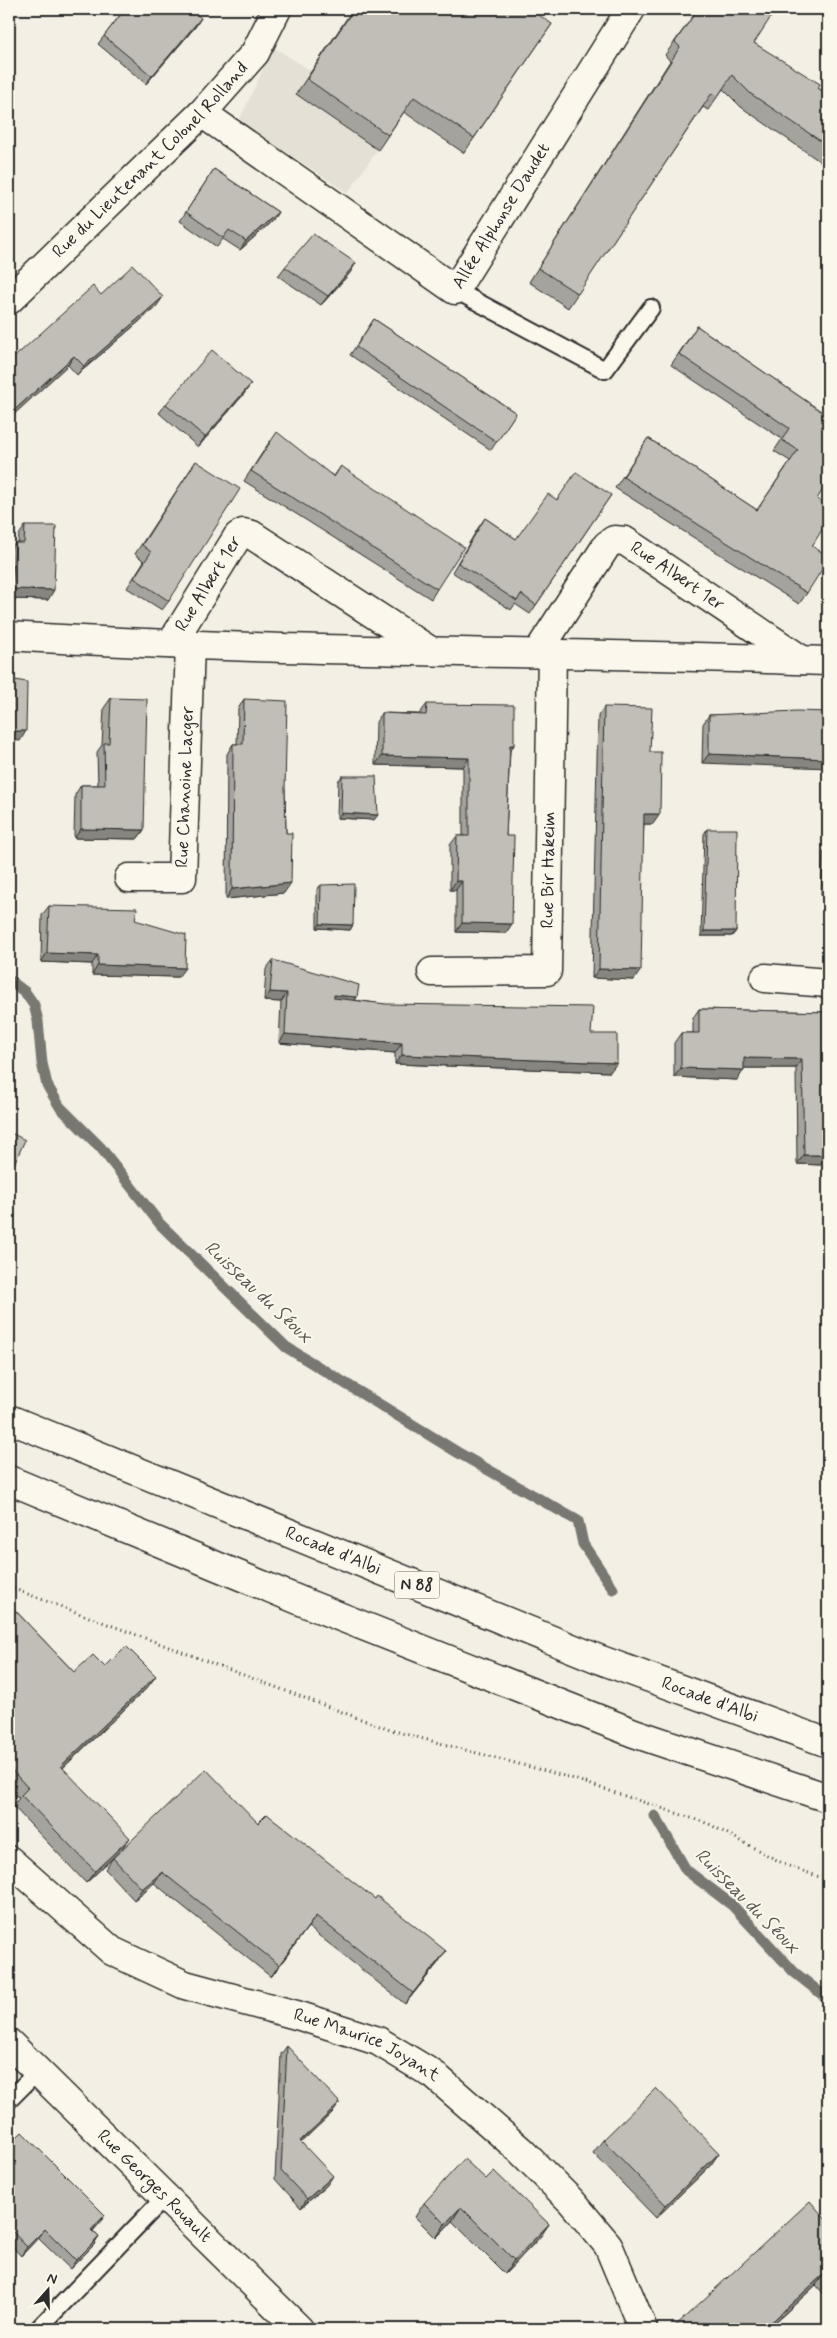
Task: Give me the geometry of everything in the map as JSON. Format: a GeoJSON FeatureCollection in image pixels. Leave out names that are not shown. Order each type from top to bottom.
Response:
{"type":"FeatureCollection","features":[{"type":"Feature","properties":{"kind":"main road","name":"Rue du Lieutenant Colonel Rolland"},"geometry":{"type":"LineString","coordinates":[[9,300],[202,113],[255,53],[277,9]]}},
{"type":"Feature","properties":{"kind":"main road","name":"Allée Alphonse Daudet"},"geometry":{"type":"LineString","coordinates":[[202,113],[455,290],[631,9]]}},
{"type":"Feature","properties":{"kind":"main road","name":"Rue Albert 1er"},"geometry":{"type":"LineString","coordinates":[[181,644],[238,536],[243,533],[252,534],[429,650]]}},
{"type":"Feature","properties":{"kind":"main road","name":"Rue Albert 1er"},"geometry":{"type":"LineString","coordinates":[[545,652],[607,545],[614,540],[625,541],[802,660]]}},
{"type":"Feature","properties":{"kind":"main road","name":"Rue Albert 1er"},"geometry":{"type":"LineString","coordinates":[[9,636],[181,644],[545,652],[828,661]]}},
{"type":"Feature","properties":{"kind":"main road","name":"Rue Chanoine Lacger"},"geometry":{"type":"LineString","coordinates":[[129,878],[182,878],[181,644]]}},
{"type":"Feature","properties":{"kind":"main road","name":"Rue Bir Hakeim"},"geometry":{"type":"LineString","coordinates":[[432,972],[547,971],[545,652]]}},
{"type":"Feature","properties":{"kind":"main road"},"geometry":{"type":"LineString","coordinates":[[765,978],[828,983]]}},
{"type":"Feature","properties":{"kind":"main road","name":"Rocade d'Albi"},"geometry":{"type":"LineString","coordinates":[[9,1419],[601,1660],[828,1743]]}},
{"type":"Feature","properties":{"kind":"main road"},"geometry":{"type":"LineString","coordinates":[[9,1480],[322,1609],[634,1733],[828,1798]]}},
{"type":"Feature","properties":{"kind":"main road","name":"Rue Maurice Joyant"},"geometry":{"type":"LineString","coordinates":[[9,1860],[112,1951],[185,1985],[300,2016],[378,2041],[434,2076],[520,2150],[572,2201],[608,2245],[643,2329]]}},
{"type":"Feature","properties":{"kind":"main road","name":"Rue Georges Rouault"},"geometry":{"type":"LineString","coordinates":[[9,2042],[300,2329]]}},
{"type":"Feature","properties":{"kind":"lane"},"geometry":{"type":"LineString","coordinates":[[455,290],[605,370],[652,308]]}},
{"type":"Feature","properties":{"kind":"lane"},"geometry":{"type":"LineString","coordinates":[[9,2100],[38,2071]]}},
{"type":"Feature","properties":{"kind":"lane"},"geometry":{"type":"LineString","coordinates":[[38,2329],[165,2197]]}},
{"type":"Feature","properties":{"kind":"path"},"geometry":{"type":"LineString","coordinates":[[9,1587],[390,1730],[568,1777],[709,1824],[786,1865],[828,1880]]}},
{"type":"Feature","properties":{"kind":"shaded area"},"geometry":{"type":"Polygon","coordinates":[[[353,9],[401,9],[403,112],[348,193],[239,121],[273,47],[312,71],[353,9]]]}},
{"type":"Feature","properties":{"kind":"building"},"geometry":{"type":"Polygon","coordinates":[[[125,9],[191,9],[201,18],[152,76],[104,36],[125,9]]]}},
{"type":"Feature","properties":{"kind":"building"},"geometry":{"type":"Polygon","coordinates":[[[354,9],[530,9],[552,24],[474,138],[414,97],[388,135],[307,79],[354,9]]]}},
{"type":"Feature","properties":{"kind":"building"},"geometry":{"type":"Polygon","coordinates":[[[698,9],[776,9],[754,43],[820,84],[818,88],[828,95],[828,146],[751,94],[732,75],[718,96],[712,93],[578,294],[538,268],[680,47],[675,42],[698,9]]]}},
{"type":"Feature","properties":{"kind":"building"},"geometry":{"type":"Polygon","coordinates":[[[214,169],[278,212],[246,241],[229,230],[223,238],[186,212],[214,169]]]}},
{"type":"Feature","properties":{"kind":"building"},"geometry":{"type":"Polygon","coordinates":[[[313,234],[356,263],[328,296],[285,267],[313,234]]]}},
{"type":"Feature","properties":{"kind":"building"},"geometry":{"type":"Polygon","coordinates":[[[133,265],[163,297],[84,366],[74,356],[9,415],[9,362],[93,286],[101,295],[133,265]]]}},
{"type":"Feature","properties":{"kind":"building"},"geometry":{"type":"Polygon","coordinates":[[[374,319],[516,413],[497,442],[356,347],[374,319]]]}},
{"type":"Feature","properties":{"kind":"building"},"geometry":{"type":"Polygon","coordinates":[[[697,326],[828,416],[828,481],[817,499],[828,507],[828,520],[812,546],[828,556],[828,560],[807,593],[623,477],[648,438],[757,510],[798,450],[782,440],[789,428],[679,354],[697,326]]]}},
{"type":"Feature","properties":{"kind":"building"},"geometry":{"type":"Polygon","coordinates":[[[212,350],[251,384],[205,437],[166,404],[212,350]]]}},
{"type":"Feature","properties":{"kind":"building"},"geometry":{"type":"Polygon","coordinates":[[[277,432],[334,477],[341,466],[464,547],[437,589],[251,471],[277,432]]]}},
{"type":"Feature","properties":{"kind":"building"},"geometry":{"type":"Polygon","coordinates":[[[196,461],[240,489],[169,601],[134,578],[151,552],[142,545],[196,461]]]}},
{"type":"Feature","properties":{"kind":"building"},"geometry":{"type":"Polygon","coordinates":[[[576,472],[611,495],[536,605],[521,594],[517,601],[458,563],[485,518],[516,539],[548,494],[557,500],[576,472]]]}},
{"type":"Feature","properties":{"kind":"building"},"geometry":{"type":"Polygon","coordinates":[[[25,526],[56,526],[54,590],[12,589],[15,543],[24,543],[25,526]]]}},
{"type":"Feature","properties":{"kind":"building"},"geometry":{"type":"Polygon","coordinates":[[[9,679],[27,682],[26,731],[9,731],[9,679]]]}},
{"type":"Feature","properties":{"kind":"building"},"geometry":{"type":"Polygon","coordinates":[[[111,698],[147,699],[144,830],[81,829],[81,785],[105,785],[104,743],[109,743],[111,698]]]}},
{"type":"Feature","properties":{"kind":"building"},"geometry":{"type":"Polygon","coordinates":[[[244,699],[287,701],[285,789],[286,833],[292,833],[291,883],[232,889],[233,744],[243,744],[244,699]]]}},
{"type":"Feature","properties":{"kind":"building"},"geometry":{"type":"Polygon","coordinates":[[[427,704],[514,705],[514,745],[510,745],[506,836],[514,836],[512,924],[462,923],[462,881],[456,881],[457,836],[469,836],[469,758],[382,756],[382,713],[426,715],[427,704]]]}},
{"type":"Feature","properties":{"kind":"building"},"geometry":{"type":"Polygon","coordinates":[[[604,707],[652,708],[650,752],[661,752],[660,814],[644,814],[641,970],[599,969],[604,707]]]}},
{"type":"Feature","properties":{"kind":"building"},"geometry":{"type":"Polygon","coordinates":[[[797,711],[828,712],[828,759],[709,754],[709,715],[797,711]]]}},
{"type":"Feature","properties":{"kind":"building"},"geometry":{"type":"Polygon","coordinates":[[[342,776],[376,776],[378,815],[341,813],[342,776]]]}},
{"type":"Feature","properties":{"kind":"building"},"geometry":{"type":"Polygon","coordinates":[[[707,829],[737,829],[736,931],[704,931],[707,829]]]}},
{"type":"Feature","properties":{"kind":"building"},"geometry":{"type":"Polygon","coordinates":[[[354,884],[353,925],[320,924],[321,885],[354,884]]]}},
{"type":"Feature","properties":{"kind":"building"},"geometry":{"type":"Polygon","coordinates":[[[49,906],[137,908],[135,920],[186,935],[185,968],[98,965],[98,955],[47,953],[49,906]]]}},
{"type":"Feature","properties":{"kind":"building"},"geometry":{"type":"Polygon","coordinates":[[[273,960],[359,985],[357,997],[334,995],[334,998],[386,1004],[593,1007],[591,1034],[617,1034],[617,1063],[402,1055],[402,1043],[285,1034],[287,993],[270,992],[273,960]]]}},
{"type":"Feature","properties":{"kind":"building"},"geometry":{"type":"Polygon","coordinates":[[[699,1009],[828,1012],[827,1155],[804,1155],[802,1059],[744,1058],[744,1070],[681,1068],[681,1033],[699,1033],[699,1009]]]}},
{"type":"Feature","properties":{"kind":"building"},"geometry":{"type":"Polygon","coordinates":[[[9,1132],[25,1140],[9,1175],[9,1132]]]}},
{"type":"Feature","properties":{"kind":"building"},"geometry":{"type":"Polygon","coordinates":[[[9,1604],[74,1672],[93,1655],[105,1667],[126,1646],[156,1676],[61,1766],[130,1838],[95,1871],[21,1795],[28,1788],[9,1767],[9,1604]]]}},
{"type":"Feature","properties":{"kind":"building"},"geometry":{"type":"Polygon","coordinates":[[[206,1769],[258,1823],[267,1814],[375,1899],[377,1896],[446,1951],[413,1993],[316,1916],[279,1965],[162,1872],[142,1889],[113,1858],[206,1769]]]}},
{"type":"Feature","properties":{"kind":"building"},"geometry":{"type":"Polygon","coordinates":[[[287,2046],[340,2103],[300,2141],[333,2176],[307,2199],[281,2171],[287,2046]]]}},
{"type":"Feature","properties":{"kind":"building"},"geometry":{"type":"Polygon","coordinates":[[[656,2088],[719,2153],[666,2205],[603,2140],[656,2088]]]}},
{"type":"Feature","properties":{"kind":"building"},"geometry":{"type":"Polygon","coordinates":[[[22,2132],[105,2215],[91,2230],[99,2237],[76,2260],[45,2229],[27,2247],[9,2228],[9,2145],[22,2132]]]}},
{"type":"Feature","properties":{"kind":"building"},"geometry":{"type":"Polygon","coordinates":[[[464,2159],[486,2179],[494,2171],[549,2224],[514,2260],[461,2207],[445,2224],[424,2203],[464,2159]]]}},
{"type":"Feature","properties":{"kind":"building"},"geometry":{"type":"Polygon","coordinates":[[[810,2201],[828,2222],[828,2278],[825,2273],[764,2329],[672,2329],[810,2201]]]}},
{"type":"Feature","properties":{"kind":"waterway","name":"Ruisseau du Séoux"},"geometry":{"type":"LineString","coordinates":[[9,980],[25,992],[34,1005],[47,1085],[60,1107],[101,1148],[160,1224],[286,1347],[457,1452],[578,1521],[583,1544],[613,1589]]}},
{"type":"Feature","properties":{"kind":"waterway","name":"Ruisseau du Séoux"},"geometry":{"type":"LineString","coordinates":[[655,1816],[686,1870],[732,1905],[794,1972],[828,1999]]}}]}
